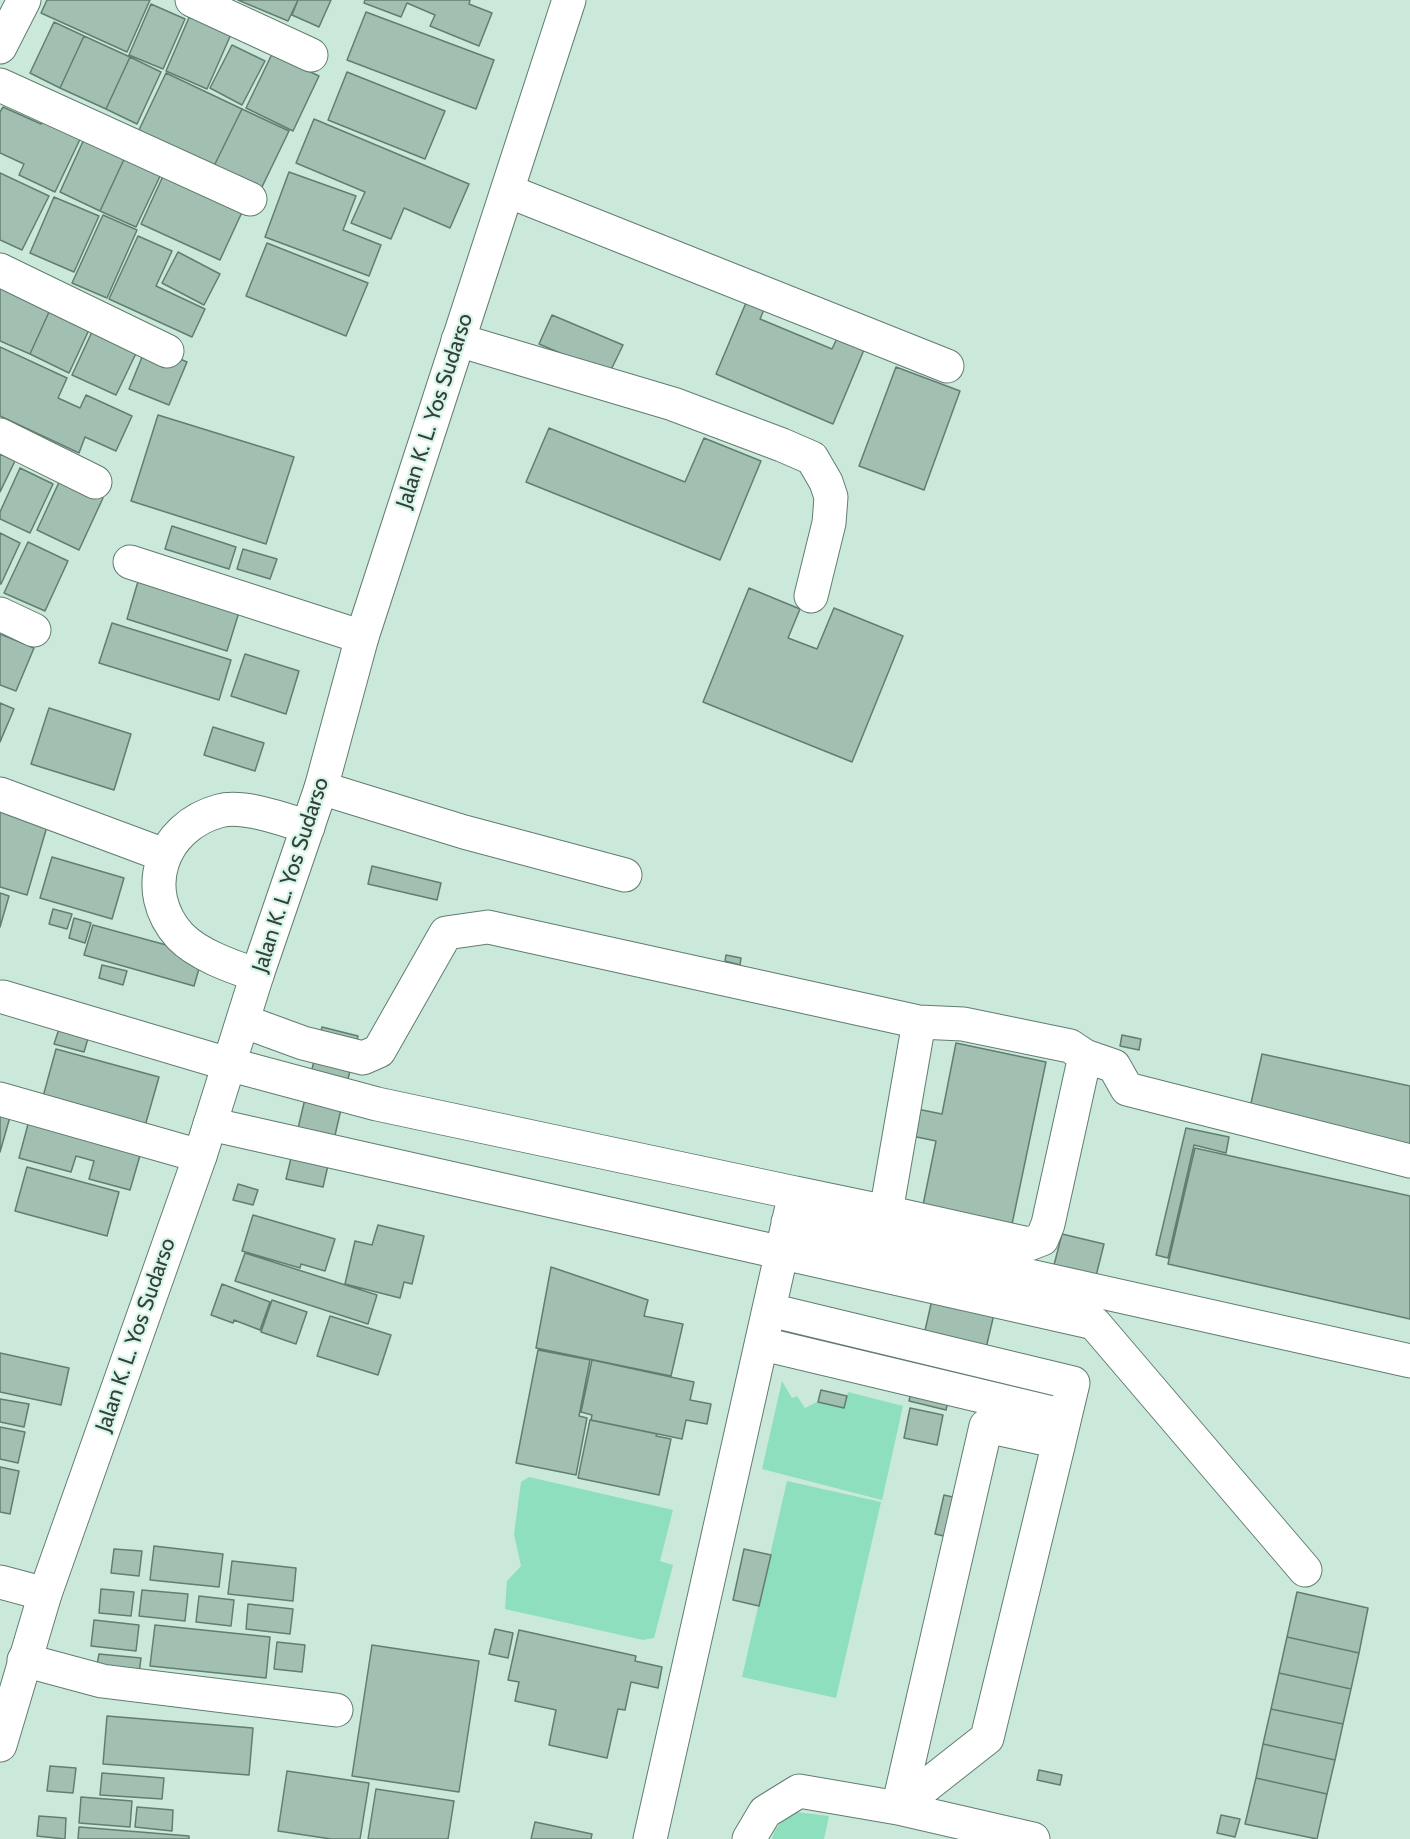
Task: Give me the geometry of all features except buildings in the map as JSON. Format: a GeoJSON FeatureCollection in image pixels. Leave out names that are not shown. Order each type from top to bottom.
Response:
{"type":"FeatureCollection","features":[{"type":"Feature","properties":{"kind":"main road"},"geometry":{"type":"LineString","coordinates":[[0,47],[24,0]]}},
{"type":"Feature","properties":{"kind":"main road"},"geometry":{"type":"LineString","coordinates":[[192,0],[311,55]]}},
{"type":"Feature","properties":{"kind":"main road","name":"Jalan K. L. Yos Sudarso"},"geometry":{"type":"LineString","coordinates":[[0,1745],[45,1594],[200,1156],[257,975],[321,788],[362,637],[569,0]]}},
{"type":"Feature","properties":{"kind":"main road"},"geometry":{"type":"LineString","coordinates":[[0,85],[250,199]]}},
{"type":"Feature","properties":{"kind":"main road"},"geometry":{"type":"LineString","coordinates":[[508,191],[947,366]]}},
{"type":"Feature","properties":{"kind":"main road"},"geometry":{"type":"LineString","coordinates":[[0,270],[167,351]]}},
{"type":"Feature","properties":{"kind":"main road"},"geometry":{"type":"LineString","coordinates":[[458,340],[673,404],[812,458],[826,482],[831,497],[829,523],[810,596]]}},
{"type":"Feature","properties":{"kind":"main road"},"geometry":{"type":"LineString","coordinates":[[0,435],[95,482]]}},
{"type":"Feature","properties":{"kind":"main road"},"geometry":{"type":"LineString","coordinates":[[130,562],[362,637]]}},
{"type":"Feature","properties":{"kind":"main road"},"geometry":{"type":"LineString","coordinates":[[0,614],[34,630]]}},
{"type":"Feature","properties":{"kind":"main road"},"geometry":{"type":"LineString","coordinates":[[321,788],[464,832],[625,875]]}},
{"type":"Feature","properties":{"kind":"main road"},"geometry":{"type":"LineString","coordinates":[[0,794],[164,855]]}},
{"type":"Feature","properties":{"kind":"main road"},"geometry":{"type":"LineString","coordinates":[[257,975],[225,964],[181,937],[164,910],[158,885],[164,855],[172,840],[189,823],[220,810],[251,811],[308,827]]}},
{"type":"Feature","properties":{"kind":"main road"},"geometry":{"type":"LineString","coordinates":[[243,1021],[303,1043],[363,1058],[379,1051],[446,933],[488,927],[919,1022],[963,1024],[1070,1046],[1085,1056],[1114,1066],[1126,1089],[1410,1161]]}},
{"type":"Feature","properties":{"kind":"main road"},"geometry":{"type":"LineString","coordinates":[[3,997],[228,1064],[377,1104],[788,1222],[1094,1323],[1305,1570]]}},
{"type":"Feature","properties":{"kind":"main road"},"geometry":{"type":"LineString","coordinates":[[886,1212],[919,1022]]}},
{"type":"Feature","properties":{"kind":"main road"},"geometry":{"type":"LineString","coordinates":[[788,1222],[886,1212],[1029,1244],[1041,1239],[1048,1224],[1085,1056]]}},
{"type":"Feature","properties":{"kind":"main road"},"geometry":{"type":"LineString","coordinates":[[0,1099],[200,1156]]}},
{"type":"Feature","properties":{"kind":"main road"},"geometry":{"type":"LineString","coordinates":[[210,1124],[788,1222],[1410,1361]]}},
{"type":"Feature","properties":{"kind":"main road"},"geometry":{"type":"LineString","coordinates":[[651,1839],[763,1344],[788,1222]]}},
{"type":"Feature","properties":{"kind":"main road"},"geometry":{"type":"LineString","coordinates":[[770,1310],[1072,1383],[987,1738],[898,1808]]}},
{"type":"Feature","properties":{"kind":"main road"},"geometry":{"type":"LineString","coordinates":[[763,1344],[1062,1429]]}},
{"type":"Feature","properties":{"kind":"main road"},"geometry":{"type":"LineString","coordinates":[[898,1808],[986,1426],[1062,1429]]}},
{"type":"Feature","properties":{"kind":"main road"},"geometry":{"type":"LineString","coordinates":[[0,1582],[45,1594]]}},
{"type":"Feature","properties":{"kind":"main road"},"geometry":{"type":"LineString","coordinates":[[24,1660],[102,1681],[336,1710]]}},
{"type":"Feature","properties":{"kind":"main road"},"geometry":{"type":"LineString","coordinates":[[749,1839],[765,1812],[799,1791],[898,1808],[1033,1839]]}},
{"type":"Feature","properties":{"kind":"green space"},"geometry":{"type":"Polygon","coordinates":[[[782,1381],[792,1398],[797,1396],[805,1408],[817,1402],[844,1408],[848,1392],[903,1406],[882,1500],[762,1469],[782,1381]]]}},
{"type":"Feature","properties":{"kind":"green space"},"geometry":{"type":"Polygon","coordinates":[[[529,1477],[673,1510],[660,1561],[673,1565],[654,1638],[643,1640],[505,1609],[507,1581],[521,1566],[514,1534],[521,1482],[529,1477]]]}},
{"type":"Feature","properties":{"kind":"green space"},"geometry":{"type":"Polygon","coordinates":[[[787,1481],[881,1502],[836,1698],[742,1677],[787,1481]]]}},
{"type":"Feature","properties":{"kind":"green space"},"geometry":{"type":"Polygon","coordinates":[[[796,1812],[829,1816],[824,1839],[772,1839],[781,1823],[796,1812]]]}}]}
